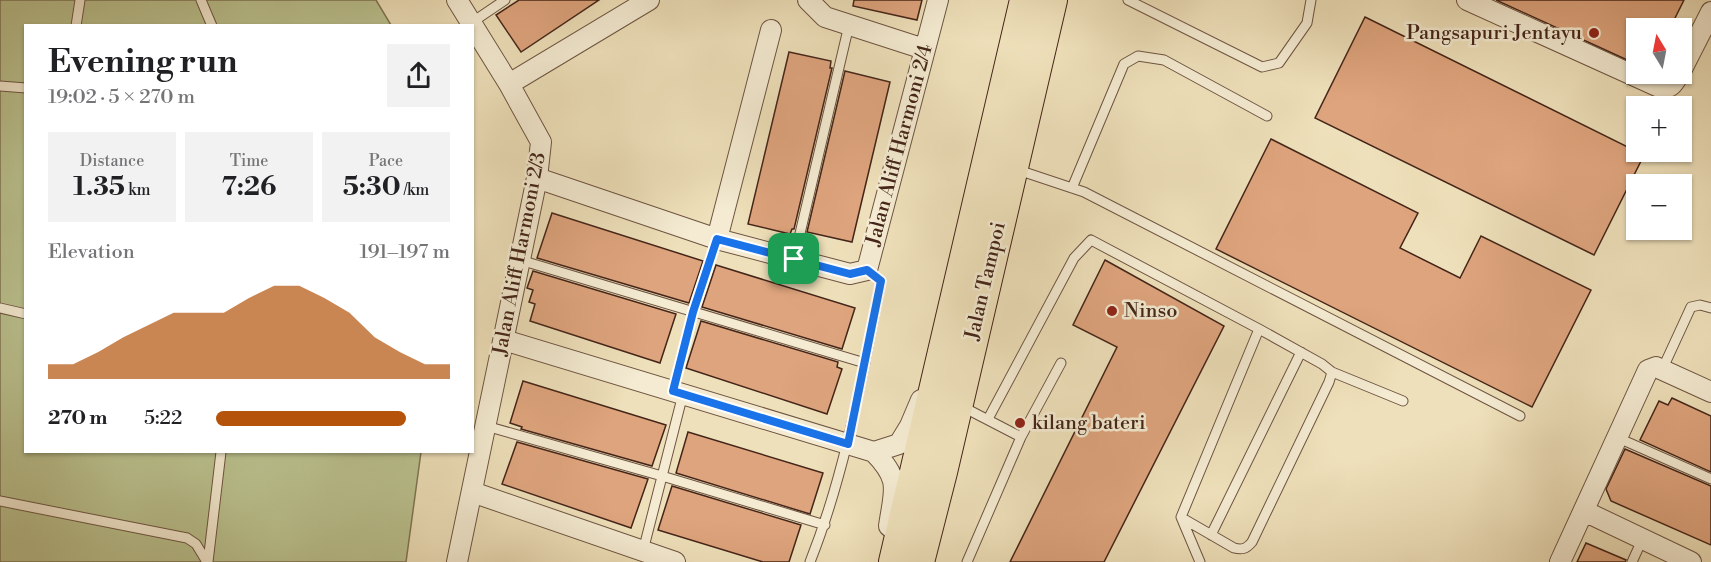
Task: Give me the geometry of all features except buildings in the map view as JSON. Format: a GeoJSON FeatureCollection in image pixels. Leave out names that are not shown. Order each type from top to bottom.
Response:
{"type":"FeatureCollection","features":[{"type":"Feature","properties":{"kind":"main road","name":"Jalan Tampoi"},"geometry":{"type":"LineString","coordinates":[[894,562],[1024,0]]}},
{"type":"Feature","properties":{"kind":"main road","name":"Jalan Tampoi"},"geometry":{"type":"LineString","coordinates":[[919,562],[1052,0]]}},
{"type":"Feature","properties":{"kind":"street","name":"Jalan Aliff Harmoni 2/3"},"geometry":{"type":"LineString","coordinates":[[457,0],[471,22]]}},
{"type":"Feature","properties":{"kind":"street"},"geometry":{"type":"LineString","coordinates":[[509,84],[649,0]]}},
{"type":"Feature","properties":{"kind":"street"},"geometry":{"type":"LineString","coordinates":[[808,0],[825,17],[924,49]]}},
{"type":"Feature","properties":{"kind":"street","name":"Jalan Aliff Harmoni 2/4"},"geometry":{"type":"LineString","coordinates":[[867,270],[938,0]]}},
{"type":"Feature","properties":{"kind":"street"},"geometry":{"type":"LineString","coordinates":[[1467,0],[1626,72]]}},
{"type":"Feature","properties":{"kind":"street"},"geometry":{"type":"LineString","coordinates":[[1692,49],[1711,12]]}},
{"type":"Feature","properties":{"kind":"street","name":"Jalan Aliff Harmoni 2/3"},"geometry":{"type":"LineString","coordinates":[[457,562],[537,178],[541,142],[474,27]]}},
{"type":"Feature","properties":{"kind":"street"},"geometry":{"type":"LineString","coordinates":[[717,239],[771,30]]}},
{"type":"Feature","properties":{"kind":"street"},"geometry":{"type":"LineString","coordinates":[[1652,84],[1665,88],[1672,84]]}},
{"type":"Feature","properties":{"kind":"street"},"geometry":{"type":"LineString","coordinates":[[537,178],[717,239],[850,274],[867,270]]}},
{"type":"Feature","properties":{"kind":"street"},"geometry":{"type":"LineString","coordinates":[[504,340],[873,452],[889,468],[895,484],[888,540],[882,562]]}},
{"type":"Feature","properties":{"kind":"street"},"geometry":{"type":"LineString","coordinates":[[873,452],[899,444],[910,426],[942,352]]}},
{"type":"Feature","properties":{"kind":"street"},"geometry":{"type":"LineString","coordinates":[[1560,562],[1648,370],[1657,368],[1711,392]]}},
{"type":"Feature","properties":{"kind":"street"},"geometry":{"type":"LineString","coordinates":[[472,492],[675,562]]}},
{"type":"Feature","properties":{"kind":"street"},"geometry":{"type":"LineString","coordinates":[[1584,511],[1691,562]]}},
{"type":"Feature","properties":{"kind":"lane"},"geometry":{"type":"LineString","coordinates":[[76,24],[80,0]]}},
{"type":"Feature","properties":{"kind":"lane"},"geometry":{"type":"LineString","coordinates":[[201,0],[211,24]]}},
{"type":"Feature","properties":{"kind":"lane"},"geometry":{"type":"LineString","coordinates":[[471,22],[505,0]]}},
{"type":"Feature","properties":{"kind":"lane"},"geometry":{"type":"LineString","coordinates":[[1128,0],[1262,67],[1280,63],[1307,23],[1311,0]]}},
{"type":"Feature","properties":{"kind":"lane"},"geometry":{"type":"LineString","coordinates":[[794,259],[849,25]]}},
{"type":"Feature","properties":{"kind":"lane"},"geometry":{"type":"LineString","coordinates":[[1071,188],[1124,64],[1138,56],[1164,60],[1267,116]]}},
{"type":"Feature","properties":{"kind":"lane"},"geometry":{"type":"LineString","coordinates":[[0,86],[24,88]]}},
{"type":"Feature","properties":{"kind":"lane"},"geometry":{"type":"LineString","coordinates":[[1013,168],[1095,198],[1520,416]]}},
{"type":"Feature","properties":{"kind":"lane"},"geometry":{"type":"LineString","coordinates":[[643,551],[662,476],[693,312],[717,239]]}},
{"type":"Feature","properties":{"kind":"lane"},"geometry":{"type":"LineString","coordinates":[[988,419],[1074,258],[1091,240],[1301,352],[1332,372],[1403,401]]}},
{"type":"Feature","properties":{"kind":"lane"},"geometry":{"type":"LineString","coordinates":[[520,260],[864,363]]}},
{"type":"Feature","properties":{"kind":"lane","name":"Jalan Aliff Harmoni 2/4"},"geometry":{"type":"LineString","coordinates":[[810,562],[825,525],[849,445],[881,281],[867,270]]}},
{"type":"Feature","properties":{"kind":"lane"},"geometry":{"type":"LineString","coordinates":[[1657,368],[1691,307],[1700,305],[1711,308]]}},
{"type":"Feature","properties":{"kind":"lane"},"geometry":{"type":"LineString","coordinates":[[0,308],[24,314]]}},
{"type":"Feature","properties":{"kind":"lane"},"geometry":{"type":"LineString","coordinates":[[1200,562],[1181,517],[1259,329]]}},
{"type":"Feature","properties":{"kind":"lane"},"geometry":{"type":"LineString","coordinates":[[1211,535],[1301,352]]}},
{"type":"Feature","properties":{"kind":"lane"},"geometry":{"type":"LineString","coordinates":[[967,562],[1021,437],[1061,363]]}},
{"type":"Feature","properties":{"kind":"lane"},"geometry":{"type":"LineString","coordinates":[[1181,517],[1241,549],[1247,547],[1252,542],[1332,372]]}},
{"type":"Feature","properties":{"kind":"lane"},"geometry":{"type":"LineString","coordinates":[[958,405],[1021,437]]}},
{"type":"Feature","properties":{"kind":"lane"},"geometry":{"type":"LineString","coordinates":[[486,426],[825,525]]}},
{"type":"Feature","properties":{"kind":"lane"},"geometry":{"type":"LineString","coordinates":[[1616,437],[1711,479]]}},
{"type":"Feature","properties":{"kind":"lane"},"geometry":{"type":"LineString","coordinates":[[207,562],[221,453]]}},
{"type":"Feature","properties":{"kind":"lane"},"geometry":{"type":"LineString","coordinates":[[0,501],[187,537],[196,544],[207,562]]}},
{"type":"Feature","properties":{"kind":"lane"},"geometry":{"type":"LineString","coordinates":[[1632,562],[1642,540]]}},
{"type":"Feature","properties":{"kind":"green space"},"geometry":{"type":"Polygon","coordinates":[[[0,0],[376,0],[390,24],[24,24],[24,453],[421,453],[406,562],[0,562],[0,0]]]}},
{"type":"Feature","properties":{"kind":"place","name":"Pangsapuri Jentayu"},"geometry":{"type":"Point","coordinates":[1594,33]}},
{"type":"Feature","properties":{"kind":"place","name":"Ninso"},"geometry":{"type":"Point","coordinates":[1112,311]}},
{"type":"Feature","properties":{"kind":"place","name":"kilang bateri"},"geometry":{"type":"Point","coordinates":[1020,423]}},
{"type":"Feature","properties":{"kind":"route"},"geometry":{"type":"LineString","coordinates":[[717,239],[794,259],[850,274],[867,270],[881,281],[848,444],[673,391],[693,312],[717,239]]}}]}
